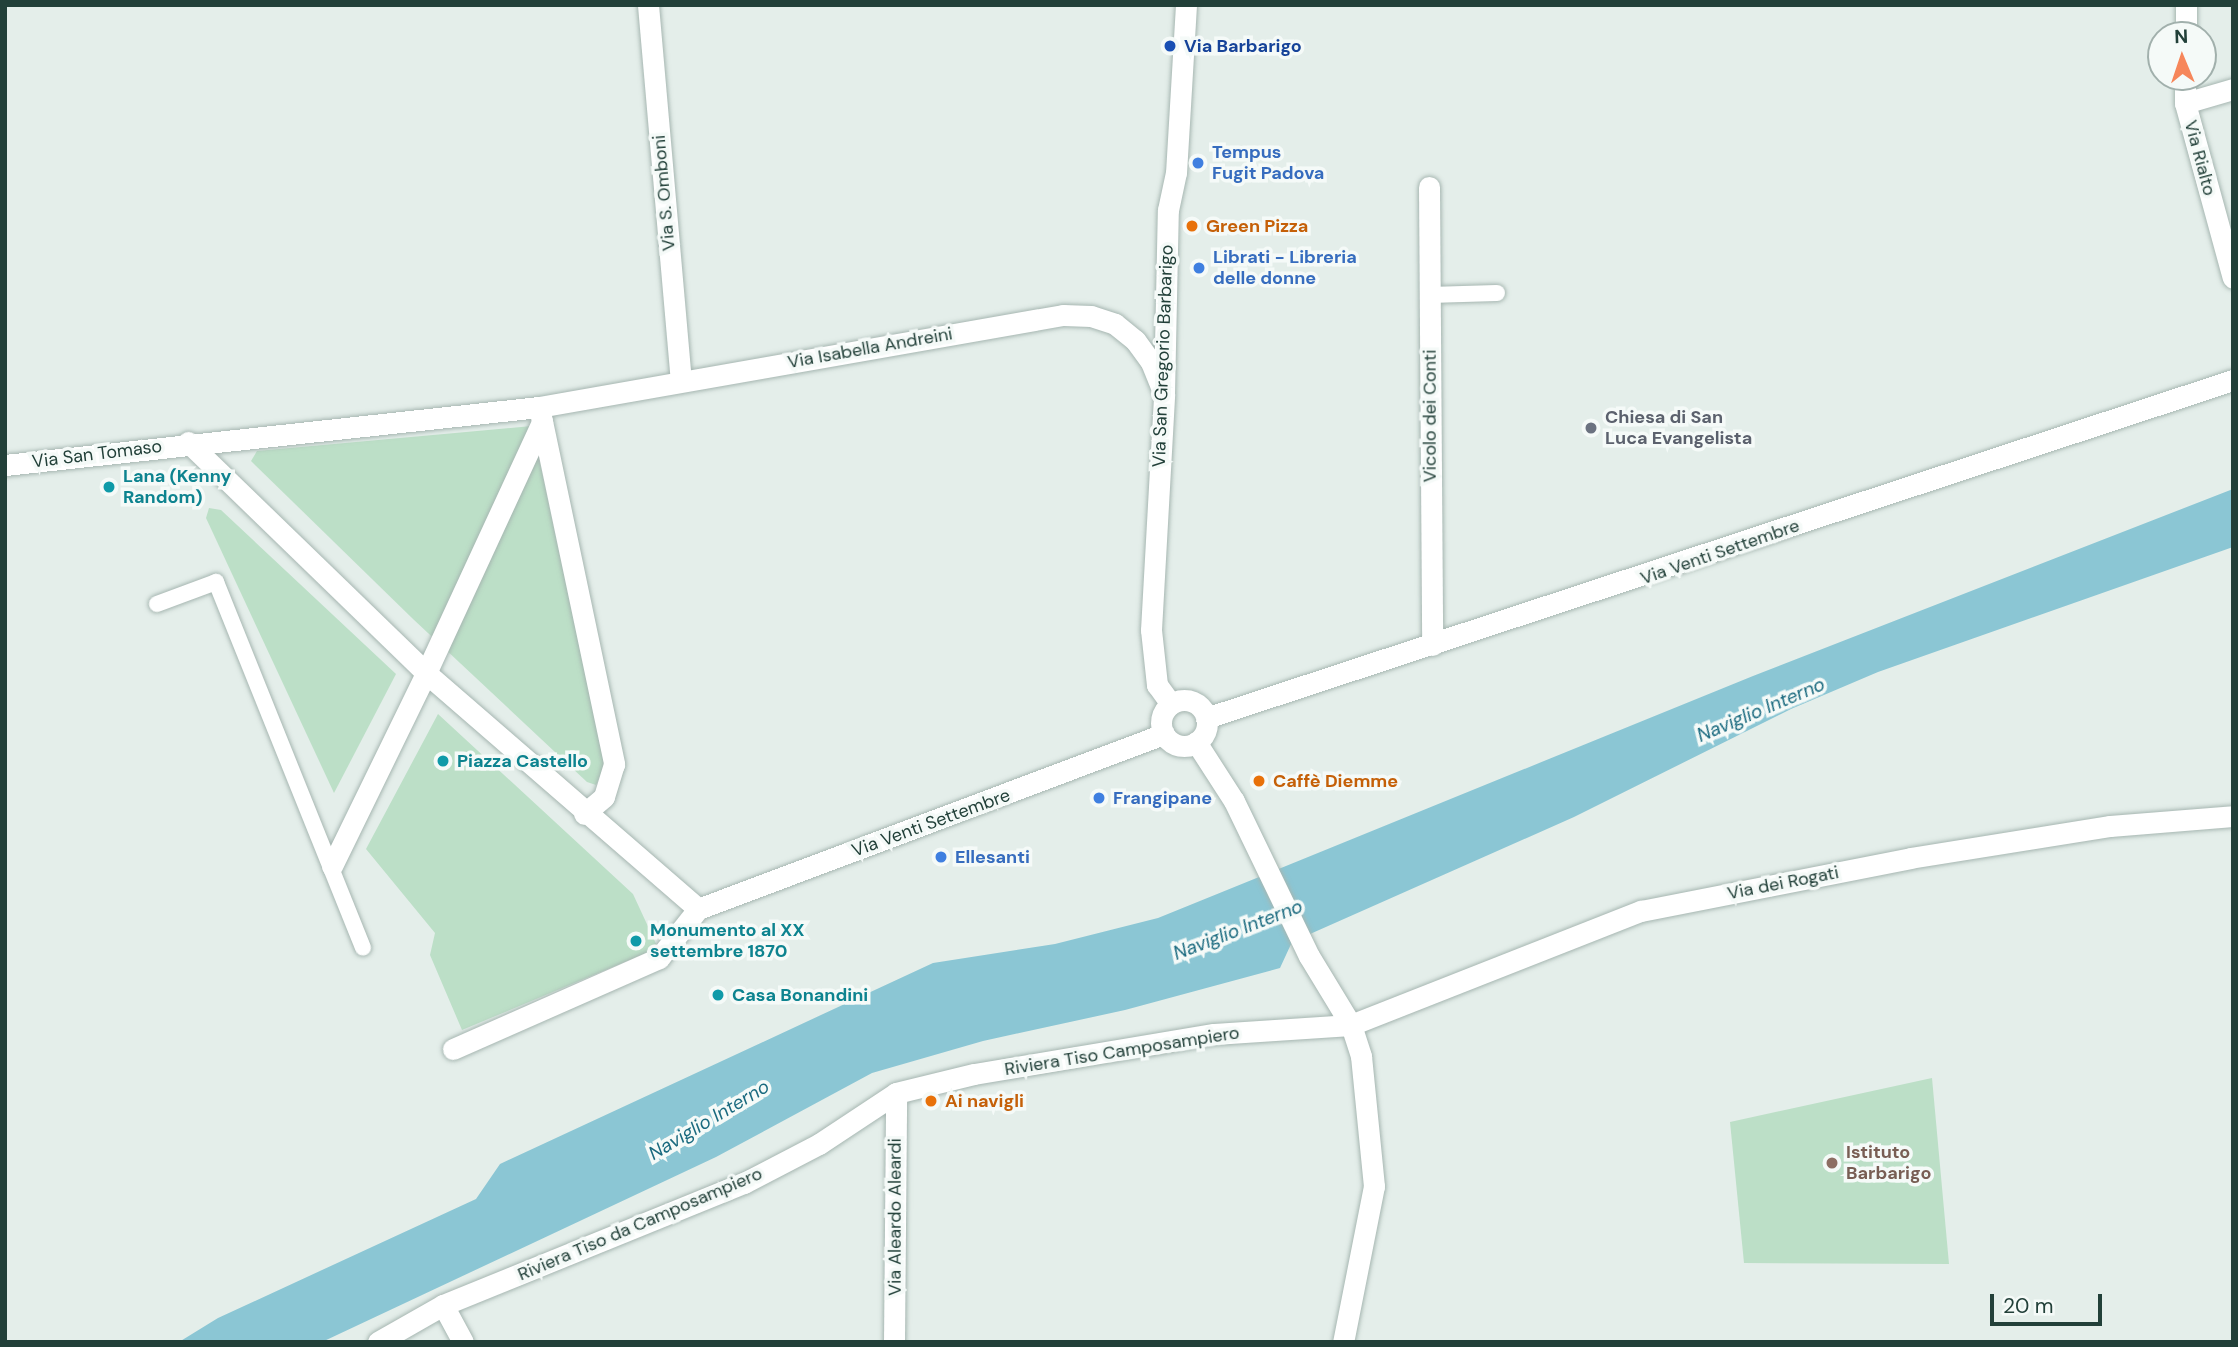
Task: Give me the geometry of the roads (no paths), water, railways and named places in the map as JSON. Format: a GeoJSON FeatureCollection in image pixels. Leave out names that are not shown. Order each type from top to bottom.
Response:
{"type":"FeatureCollection","features":[{"type":"Feature","properties":{"kind":"street","name":"Via S. Omboni"},"geometry":{"type":"LineString","coordinates":[[648,5],[681,381]]}},
{"type":"Feature","properties":{"kind":"street","name":"Via San Gregorio Barbarigo"},"geometry":{"type":"LineString","coordinates":[[1171,704],[1157,685],[1151,630],[1164,394],[1168,210],[1177,173],[1186,5]]}},
{"type":"Feature","properties":{"kind":"street"},"geometry":{"type":"LineString","coordinates":[[2185,103],[2233,89]]}},
{"type":"Feature","properties":{"kind":"street","name":"Via Rialto"},"geometry":{"type":"LineString","coordinates":[[2185,91],[2185,103],[2233,278]]}},
{"type":"Feature","properties":{"kind":"street","name":"Vicolo dei Conti"},"geometry":{"type":"LineString","coordinates":[[1429,187],[1432,645]]}},
{"type":"Feature","properties":{"kind":"street","name":"Via Isabella Andreini"},"geometry":{"type":"LineString","coordinates":[[541,415],[681,381],[1063,315],[1091,316],[1115,324],[1135,340],[1151,362],[1164,394]]}},
{"type":"Feature","properties":{"kind":"street","name":"Via Venti Settembre"},"geometry":{"type":"LineString","coordinates":[[1206,718],[2233,380]]}},
{"type":"Feature","properties":{"kind":"street"},"geometry":{"type":"LineString","coordinates":[[188,442],[541,415]]}},
{"type":"Feature","properties":{"kind":"street"},"geometry":{"type":"LineString","coordinates":[[332,866],[426,673],[541,415]]}},
{"type":"Feature","properties":{"kind":"street"},"geometry":{"type":"LineString","coordinates":[[541,415],[614,764],[604,797],[584,814]]}},
{"type":"Feature","properties":{"kind":"street"},"geometry":{"type":"LineString","coordinates":[[188,442],[426,673],[584,814],[698,909],[659,958],[453,1049]]}},
{"type":"Feature","properties":{"kind":"street","name":"Via San Tomaso"},"geometry":{"type":"LineString","coordinates":[[5,465],[188,442]]}},
{"type":"Feature","properties":{"kind":"street"},"geometry":{"type":"LineString","coordinates":[[1192,701],[1206,718],[1205,732],[1196,742],[1175,744],[1164,734],[1161,720],[1171,704],[1192,701]]}},
{"type":"Feature","properties":{"kind":"street","name":"Via Venti Settembre"},"geometry":{"type":"LineString","coordinates":[[698,909],[1164,734]]}},
{"type":"Feature","properties":{"kind":"street"},"geometry":{"type":"LineString","coordinates":[[1196,742],[1259,852],[1302,941],[1351,1025],[1361,1056],[1374,1186],[1343,1342]]}},
{"type":"Feature","properties":{"kind":"street","name":"Via dei Rogati"},"geometry":{"type":"LineString","coordinates":[[1351,1025],[1641,911],[1923,856],[2109,826],[2233,816]]}},
{"type":"Feature","properties":{"kind":"street","name":"Riviera Tiso Camposampiero"},"geometry":{"type":"LineString","coordinates":[[895,1093],[974,1074],[1214,1034],[1351,1025]]}},
{"type":"Feature","properties":{"kind":"street","name":"Riviera Tiso da Camposampiero"},"geometry":{"type":"LineString","coordinates":[[378,1342],[443,1305],[744,1183],[819,1144],[895,1093]]}},
{"type":"Feature","properties":{"kind":"street","name":"Via Aleardo Aleardi"},"geometry":{"type":"LineString","coordinates":[[894,1342],[895,1093]]}},
{"type":"Feature","properties":{"kind":"street"},"geometry":{"type":"LineString","coordinates":[[443,1305],[463,1342]]}},
{"type":"Feature","properties":{"kind":"lane"},"geometry":{"type":"LineString","coordinates":[[1429,295],[1497,293]]}},
{"type":"Feature","properties":{"kind":"lane"},"geometry":{"type":"LineString","coordinates":[[158,604],[216,582],[363,948]]}},
{"type":"Feature","properties":{"kind":"water","name":"Naviglio Interno"},"geometry":{"type":"Polygon","coordinates":[[[2233,489],[2233,547],[1878,672],[1791,709],[1574,817],[1292,942],[1280,968],[1125,1010],[983,1041],[872,1073],[716,1157],[322,1342],[179,1342],[218,1318],[476,1199],[500,1164],[933,963],[1055,944],[1158,918],[1753,676],[2233,489]]]}},
{"type":"Feature","properties":{"kind":"place","name":"Via Barbarigo"},"geometry":{"type":"Point","coordinates":[1170,46]}},
{"type":"Feature","properties":{"kind":"place","name":"Tempus Fugit Padova"},"geometry":{"type":"Point","coordinates":[1198,163]}},
{"type":"Feature","properties":{"kind":"place","name":"Green Pizza"},"geometry":{"type":"Point","coordinates":[1192,226]}},
{"type":"Feature","properties":{"kind":"place","name":"Librati - Libreria delle donne"},"geometry":{"type":"Point","coordinates":[1199,268]}},
{"type":"Feature","properties":{"kind":"place","name":"Chiesa di San Luca Evangelista"},"geometry":{"type":"Point","coordinates":[1591,428]}},
{"type":"Feature","properties":{"kind":"place","name":"Lana (Kenny Random)"},"geometry":{"type":"Point","coordinates":[109,487]}},
{"type":"Feature","properties":{"kind":"place","name":"Piazza Castello"},"geometry":{"type":"Point","coordinates":[443,761]}},
{"type":"Feature","properties":{"kind":"place","name":"Caffè Diemme"},"geometry":{"type":"Point","coordinates":[1259,781]}},
{"type":"Feature","properties":{"kind":"place","name":"Frangipane"},"geometry":{"type":"Point","coordinates":[1099,798]}},
{"type":"Feature","properties":{"kind":"place","name":"Ellesanti"},"geometry":{"type":"Point","coordinates":[941,857]}},
{"type":"Feature","properties":{"kind":"place","name":"Monumento al XX settembre 1870"},"geometry":{"type":"Point","coordinates":[636,941]}},
{"type":"Feature","properties":{"kind":"place","name":"Casa Bonandini"},"geometry":{"type":"Point","coordinates":[718,995]}},
{"type":"Feature","properties":{"kind":"place","name":"Ai navigli"},"geometry":{"type":"Point","coordinates":[931,1101]}},
{"type":"Feature","properties":{"kind":"place","name":"Istituto Barbarigo"},"geometry":{"type":"Point","coordinates":[1832,1163]}}]}
